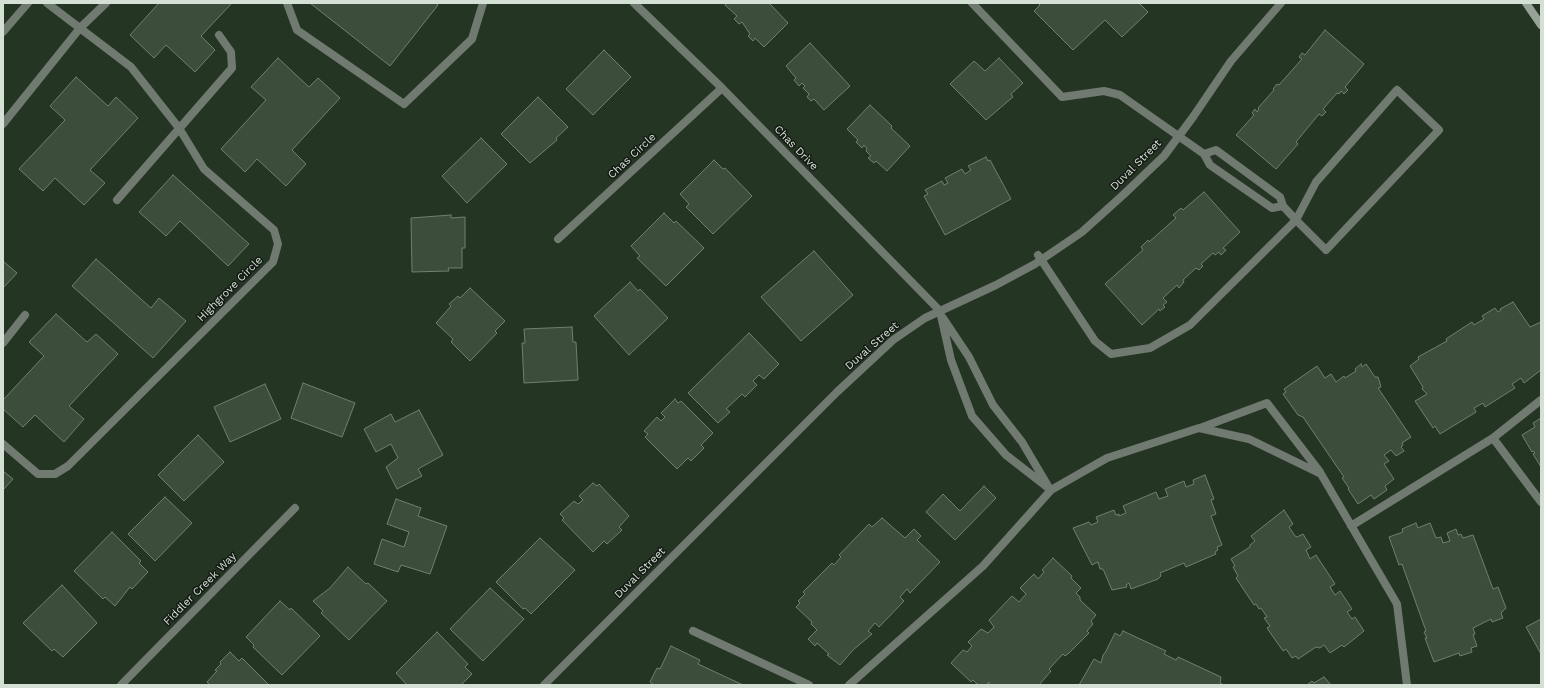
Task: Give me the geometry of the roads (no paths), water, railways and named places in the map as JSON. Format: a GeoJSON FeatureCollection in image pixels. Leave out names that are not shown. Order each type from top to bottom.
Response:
{"type":"FeatureCollection","features":[{"type":"Feature","properties":{"kind":"main road"},"geometry":{"type":"LineString","coordinates":[[1526,3],[1541,25]]}},
{"type":"Feature","properties":{"kind":"street"},"geometry":{"type":"LineString","coordinates":[[3,32],[28,3]]}},
{"type":"Feature","properties":{"kind":"street","name":"Highgrove Circle"},"geometry":{"type":"LineString","coordinates":[[3,444],[38,474],[55,474],[68,466],[273,262],[278,244],[274,230],[204,169],[179,128],[131,67],[47,3]]}},
{"type":"Feature","properties":{"kind":"street"},"geometry":{"type":"LineString","coordinates":[[3,124],[80,28],[106,3]]}},
{"type":"Feature","properties":{"kind":"street"},"geometry":{"type":"LineString","coordinates":[[287,3],[297,30],[404,104],[472,39],[483,3]]}},
{"type":"Feature","properties":{"kind":"street","name":"Chas Drive"},"geometry":{"type":"LineString","coordinates":[[634,3],[722,88],[940,312],[969,356],[993,404],[1022,442],[1051,490]]}},
{"type":"Feature","properties":{"kind":"street"},"geometry":{"type":"LineString","coordinates":[[972,3],[1062,97],[1104,91],[1120,95],[1204,154],[1210,165],[1272,208],[1282,206]]}},
{"type":"Feature","properties":{"kind":"street","name":"Duval Street"},"geometry":{"type":"LineString","coordinates":[[544,685],[837,392],[893,340],[925,318],[996,285],[1039,257],[1082,232],[1123,195],[1164,156],[1231,61],[1281,3]]}},
{"type":"Feature","properties":{"kind":"street"},"geometry":{"type":"LineString","coordinates":[[116,200],[232,68],[231,52],[219,35]]}},
{"type":"Feature","properties":{"kind":"street","name":"Chas Circle"},"geometry":{"type":"LineString","coordinates":[[558,239],[722,88]]}},
{"type":"Feature","properties":{"kind":"street"},"geometry":{"type":"LineString","coordinates":[[1039,257],[1095,341],[1110,354],[1150,348],[1190,325],[1296,220],[1316,182],[1396,90],[1439,130],[1326,250],[1296,220],[1282,206],[1280,197],[1216,150],[1204,154]]}},
{"type":"Feature","properties":{"kind":"street"},"geometry":{"type":"LineString","coordinates":[[940,312],[951,360],[972,416],[1006,454],[1051,490]]}},
{"type":"Feature","properties":{"kind":"street"},"geometry":{"type":"LineString","coordinates":[[3,343],[25,315]]}},
{"type":"Feature","properties":{"kind":"street"},"geometry":{"type":"LineString","coordinates":[[1352,526],[1493,438],[1541,400]]}},
{"type":"Feature","properties":{"kind":"street"},"geometry":{"type":"LineString","coordinates":[[849,685],[983,566],[1051,490],[1107,458],[1199,428],[1267,403],[1321,474],[1397,604],[1407,685]]}},
{"type":"Feature","properties":{"kind":"street"},"geometry":{"type":"LineString","coordinates":[[1199,428],[1249,439],[1321,474]]}},
{"type":"Feature","properties":{"kind":"street"},"geometry":{"type":"LineString","coordinates":[[1493,438],[1541,502]]}},
{"type":"Feature","properties":{"kind":"street","name":"Fiddler Creek Way"},"geometry":{"type":"LineString","coordinates":[[121,685],[295,508]]}},
{"type":"Feature","properties":{"kind":"street"},"geometry":{"type":"LineString","coordinates":[[693,631],[809,685]]}}]}
